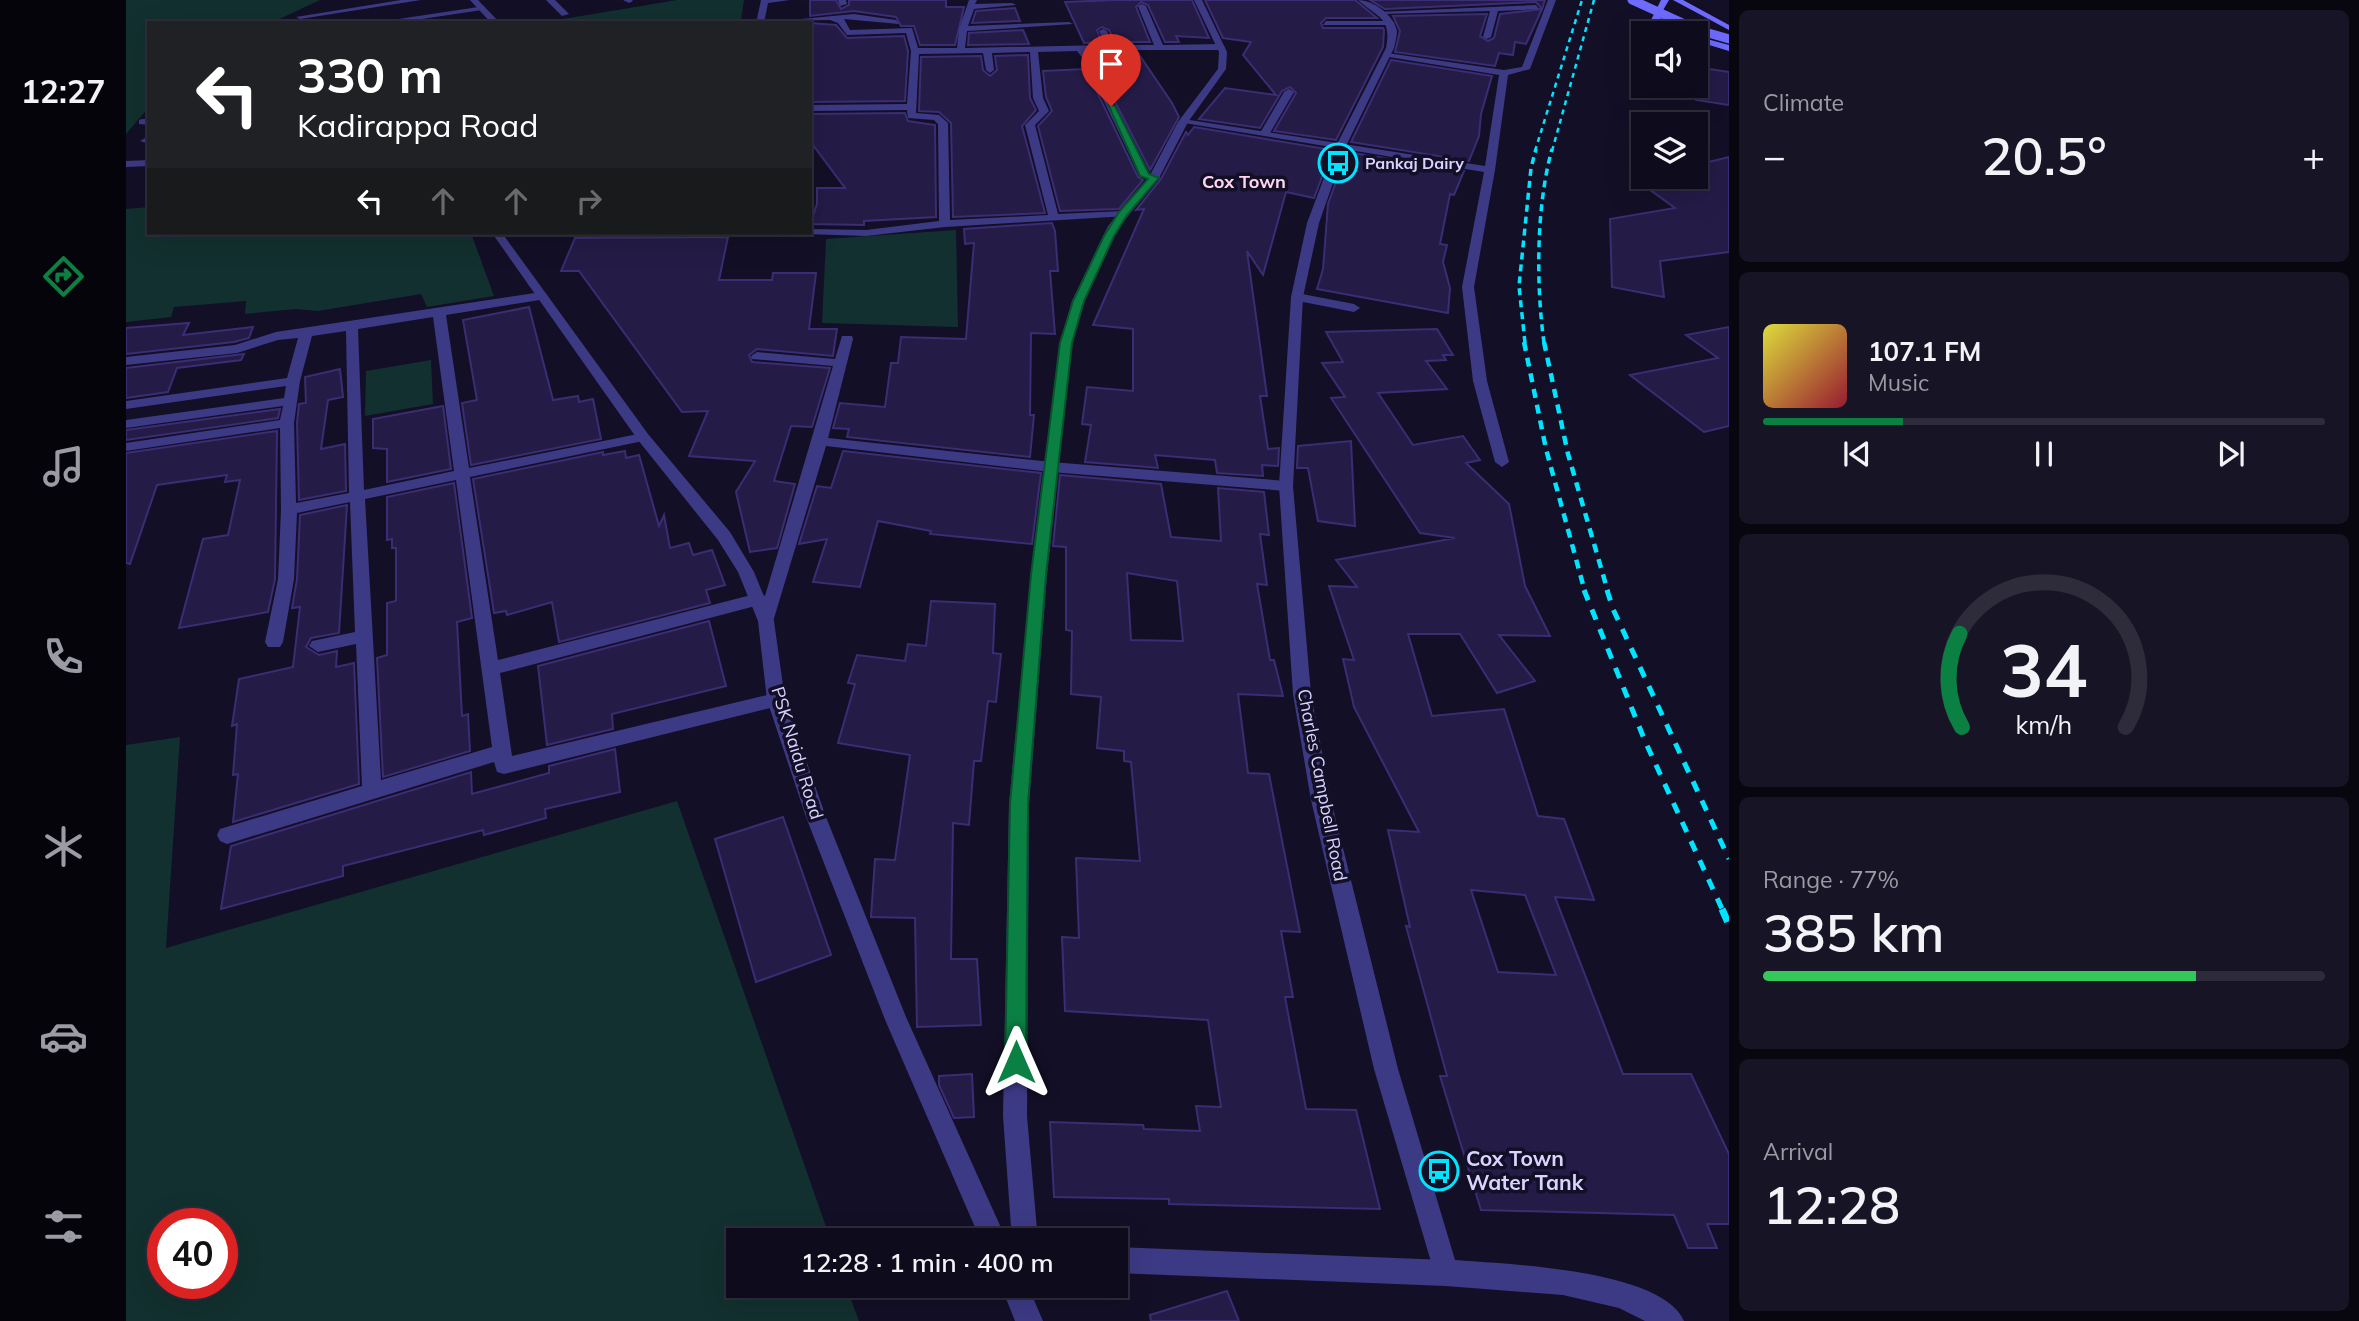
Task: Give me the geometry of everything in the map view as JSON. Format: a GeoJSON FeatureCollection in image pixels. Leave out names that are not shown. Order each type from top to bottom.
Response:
{"type":"FeatureCollection","features":[{"type":"Feature","properties":{"kind":"main road"},"geometry":{"type":"LineString","coordinates":[[1632,0],[1698,30],[1729,39]]}},
{"type":"Feature","properties":{"kind":"main road"},"geometry":{"type":"LineString","coordinates":[[1648,0],[1729,30]]}},
{"type":"Feature","properties":{"kind":"main road"},"geometry":{"type":"LineString","coordinates":[[1660,21],[1654,18],[1665,0]]}},
{"type":"Feature","properties":{"kind":"main road"},"geometry":{"type":"LineString","coordinates":[[1677,0],[1729,30]]}},
{"type":"Feature","properties":{"kind":"main road"},"geometry":{"type":"LineString","coordinates":[[1708,42],[1729,48]]}},
{"type":"Feature","properties":{"kind":"street"},"geometry":{"type":"LineString","coordinates":[[300,17],[417,0]]}},
{"type":"Feature","properties":{"kind":"street"},"geometry":{"type":"LineString","coordinates":[[474,0],[494,21]]}},
{"type":"Feature","properties":{"kind":"street"},"geometry":{"type":"LineString","coordinates":[[550,0],[565,14]]}},
{"type":"Feature","properties":{"kind":"street"},"geometry":{"type":"LineString","coordinates":[[760,21],[765,0],[786,0]]}},
{"type":"Feature","properties":{"kind":"street"},"geometry":{"type":"LineString","coordinates":[[1024,1228],[1015,1116],[1019,804],[1051,467],[1070,323],[1104,246],[1122,214],[1154,178],[1183,122],[1222,69],[1223,52],[1198,0]]}},
{"type":"Feature","properties":{"kind":"street"},"geometry":{"type":"LineString","coordinates":[[1362,0],[1386,17]]}},
{"type":"Feature","properties":{"kind":"street"},"geometry":{"type":"LineString","coordinates":[[1387,56],[1504,73],[1526,69],[1552,0]]}},
{"type":"Feature","properties":{"kind":"street"},"geometry":{"type":"LineString","coordinates":[[326,4],[332,12]]}},
{"type":"Feature","properties":{"kind":"street"},"geometry":{"type":"LineString","coordinates":[[961,51],[963,29],[971,4],[1012,5]]}},
{"type":"Feature","properties":{"kind":"street"},"geometry":{"type":"LineString","coordinates":[[1142,6],[1160,48]]}},
{"type":"Feature","properties":{"kind":"street"},"geometry":{"type":"LineString","coordinates":[[1326,23],[1495,8],[1536,7]]}},
{"type":"Feature","properties":{"kind":"street"},"geometry":{"type":"LineString","coordinates":[[390,21],[482,8]]}},
{"type":"Feature","properties":{"kind":"street"},"geometry":{"type":"LineString","coordinates":[[1487,37],[1495,8]]}},
{"type":"Feature","properties":{"kind":"street"},"geometry":{"type":"LineString","coordinates":[[802,21],[854,16],[902,23],[909,30],[915,51],[912,117],[936,117],[943,123],[945,224]]}},
{"type":"Feature","properties":{"kind":"street","name":"Charles Campbell Road"},"geometry":{"type":"LineString","coordinates":[[1386,17],[1393,37],[1387,56],[1341,146],[1313,223],[1297,298],[1289,377],[1286,486],[1302,694],[1321,800],[1386,1069],[1446,1273]]}},
{"type":"Feature","properties":{"kind":"street"},"geometry":{"type":"LineString","coordinates":[[830,18],[841,20],[845,31],[852,33],[909,30]]}},
{"type":"Feature","properties":{"kind":"street"},"geometry":{"type":"LineString","coordinates":[[963,29],[1069,24]]}},
{"type":"Feature","properties":{"kind":"street"},"geometry":{"type":"LineString","coordinates":[[1103,31],[1110,48]]}},
{"type":"Feature","properties":{"kind":"street"},"geometry":{"type":"LineString","coordinates":[[1079,48],[1088,59],[1145,176],[1154,178]]}},
{"type":"Feature","properties":{"kind":"street"},"geometry":{"type":"LineString","coordinates":[[915,51],[1160,48],[1223,52]]}},
{"type":"Feature","properties":{"kind":"street"},"geometry":{"type":"LineString","coordinates":[[1034,49],[1038,98],[1044,111],[1030,125],[1054,219]]}},
{"type":"Feature","properties":{"kind":"street"},"geometry":{"type":"LineString","coordinates":[[987,50],[990,70]]}},
{"type":"Feature","properties":{"kind":"street"},"geometry":{"type":"LineString","coordinates":[[1175,58],[1223,52]]}},
{"type":"Feature","properties":{"kind":"street"},"geometry":{"type":"LineString","coordinates":[[1502,462],[1480,382],[1468,287],[1490,170],[1504,73]]}},
{"type":"Feature","properties":{"kind":"street"},"geometry":{"type":"LineString","coordinates":[[1265,133],[1289,93]]}},
{"type":"Feature","properties":{"kind":"street"},"geometry":{"type":"LineString","coordinates":[[812,108],[913,107]]}},
{"type":"Feature","properties":{"kind":"street"},"geometry":{"type":"LineString","coordinates":[[1183,122],[1490,170]]}},
{"type":"Feature","properties":{"kind":"street"},"geometry":{"type":"LineString","coordinates":[[126,164],[147,163]]}},
{"type":"Feature","properties":{"kind":"street"},"geometry":{"type":"LineString","coordinates":[[812,232],[866,233],[945,224],[1122,214]]}},
{"type":"Feature","properties":{"kind":"street","name":"PSK Naidu Road"},"geometry":{"type":"LineString","coordinates":[[498,235],[643,437],[724,536],[759,599],[766,621],[776,699],[816,817],[897,1023],[987,1228]]}},
{"type":"Feature","properties":{"kind":"street"},"geometry":{"type":"LineString","coordinates":[[126,360],[237,349],[276,336],[542,296]]}},
{"type":"Feature","properties":{"kind":"street"},"geometry":{"type":"LineString","coordinates":[[1297,298],[1354,308]]}},
{"type":"Feature","properties":{"kind":"street"},"geometry":{"type":"LineString","coordinates":[[439,312],[460,475],[504,766],[776,699]]}},
{"type":"Feature","properties":{"kind":"street"},"geometry":{"type":"LineString","coordinates":[[352,326],[356,496],[372,790]]}},
{"type":"Feature","properties":{"kind":"street"},"geometry":{"type":"LineString","coordinates":[[275,642],[286,579],[289,510],[287,423],[293,381],[306,333]]}},
{"type":"Feature","properties":{"kind":"street"},"geometry":{"type":"LineString","coordinates":[[766,621],[820,441],[847,339]]}},
{"type":"Feature","properties":{"kind":"street"},"geometry":{"type":"LineString","coordinates":[[757,356],[841,363]]}},
{"type":"Feature","properties":{"kind":"street"},"geometry":{"type":"LineString","coordinates":[[126,405],[293,381]]}},
{"type":"Feature","properties":{"kind":"street"},"geometry":{"type":"LineString","coordinates":[[126,424],[291,401]]}},
{"type":"Feature","properties":{"kind":"street"},"geometry":{"type":"LineString","coordinates":[[126,447],[287,423]]}},
{"type":"Feature","properties":{"kind":"street"},"geometry":{"type":"LineString","coordinates":[[289,510],[643,437]]}},
{"type":"Feature","properties":{"kind":"street"},"geometry":{"type":"LineString","coordinates":[[820,441],[1051,467],[1286,486]]}},
{"type":"Feature","properties":{"kind":"street"},"geometry":{"type":"LineString","coordinates":[[489,669],[759,599]]}},
{"type":"Feature","properties":{"kind":"street"},"geometry":{"type":"LineString","coordinates":[[318,646],[365,636]]}},
{"type":"Feature","properties":{"kind":"street"},"geometry":{"type":"LineString","coordinates":[[227,835],[502,752]]}},
{"type":"Feature","properties":{"kind":"street"},"geometry":{"type":"LineString","coordinates":[[1128,1260],[1446,1273],[1601,1288],[1632,1298],[1670,1321]]}},
{"type":"Feature","properties":{"kind":"street"},"geometry":{"type":"LineString","coordinates":[[1019,1298],[1029,1321]]}},
{"type":"Feature","properties":{"kind":"street"},"geometry":{"type":"LineString","coordinates":[[1028,1298],[1029,1321]]}},
{"type":"Feature","properties":{"kind":"green space"},"geometry":{"type":"Polygon","coordinates":[[[126,0],[320,0],[275,21],[147,21],[147,109],[126,134],[126,0]]]}},
{"type":"Feature","properties":{"kind":"green space"},"geometry":{"type":"Polygon","coordinates":[[[677,0],[744,0],[741,20],[733,21],[557,20],[677,0]]]}},
{"type":"Feature","properties":{"kind":"green space"},"geometry":{"type":"Polygon","coordinates":[[[147,207],[147,235],[472,235],[494,296],[427,307],[421,294],[318,311],[296,309],[245,314],[246,301],[174,307],[171,317],[126,322],[126,209],[147,207]]]}},
{"type":"Feature","properties":{"kind":"green space"},"geometry":{"type":"Polygon","coordinates":[[[956,230],[958,327],[822,323],[826,239],[956,230]]]}},
{"type":"Feature","properties":{"kind":"green space"},"geometry":{"type":"Polygon","coordinates":[[[431,360],[433,404],[365,416],[366,371],[431,360]]]}},
{"type":"Feature","properties":{"kind":"green space"},"geometry":{"type":"Polygon","coordinates":[[[180,737],[166,948],[677,801],[826,1228],[726,1228],[726,1298],[850,1298],[859,1321],[126,1321],[126,745],[180,737]]]}},
{"type":"Feature","properties":{"kind":"building"},"geometry":{"type":"Polygon","coordinates":[[[810,0],[836,0],[841,9],[849,5],[849,0],[946,0],[946,7],[964,7],[955,45],[920,45],[914,26],[901,26],[896,17],[854,11],[810,16],[810,0]]]}},
{"type":"Feature","properties":{"kind":"building"},"geometry":{"type":"Polygon","coordinates":[[[1192,0],[1209,38],[1176,36],[1179,42],[1165,42],[1148,5],[1141,2],[1136,7],[1150,42],[1115,42],[1109,30],[1102,27],[1097,30],[1101,42],[1084,43],[1065,2],[1192,0]]]}},
{"type":"Feature","properties":{"kind":"building"},"geometry":{"type":"Polygon","coordinates":[[[1205,0],[1355,0],[1377,18],[1326,18],[1321,23],[1323,28],[1384,30],[1383,47],[1336,140],[1274,131],[1296,93],[1290,87],[1282,91],[1260,128],[1199,119],[1225,88],[1276,95],[1243,55],[1251,42],[1223,38],[1205,0]]]}},
{"type":"Feature","properties":{"kind":"building"},"geometry":{"type":"Polygon","coordinates":[[[1370,0],[1545,0],[1542,9],[1536,2],[1385,9],[1370,0]]]}},
{"type":"Feature","properties":{"kind":"building"},"geometry":{"type":"Polygon","coordinates":[[[1015,8],[1020,21],[972,23],[976,11],[1015,8]]]}},
{"type":"Feature","properties":{"kind":"building"},"geometry":{"type":"Polygon","coordinates":[[[1542,9],[1526,44],[1515,42],[1513,55],[1499,53],[1495,66],[1395,52],[1400,31],[1393,16],[1487,14],[1480,36],[1488,41],[1494,38],[1500,14],[1542,9]]]}},
{"type":"Feature","properties":{"kind":"building"},"geometry":{"type":"Polygon","coordinates":[[[812,23],[836,25],[847,38],[904,36],[908,51],[905,101],[812,102],[812,23]]]}},
{"type":"Feature","properties":{"kind":"building"},"geometry":{"type":"Polygon","coordinates":[[[1023,30],[1029,44],[968,45],[969,33],[1023,30]]]}},
{"type":"Feature","properties":{"kind":"building"},"geometry":{"type":"Polygon","coordinates":[[[1090,53],[1138,53],[1172,103],[1179,117],[1150,170],[1090,53]]]}},
{"type":"Feature","properties":{"kind":"building"},"geometry":{"type":"Polygon","coordinates":[[[1028,55],[1030,98],[1036,110],[1022,126],[1045,213],[953,217],[951,123],[939,112],[919,111],[921,57],[981,56],[983,70],[990,76],[997,70],[995,56],[1028,55]]]}},
{"type":"Feature","properties":{"kind":"building"},"geometry":{"type":"Polygon","coordinates":[[[1391,60],[1492,76],[1481,114],[1479,136],[1469,161],[1351,142],[1391,60]]]}},
{"type":"Feature","properties":{"kind":"building"},"geometry":{"type":"Polygon","coordinates":[[[1086,69],[1138,177],[1143,180],[1119,209],[1060,211],[1038,126],[1052,111],[1046,97],[1043,71],[1086,69]]]}},
{"type":"Feature","properties":{"kind":"building"},"geometry":{"type":"Polygon","coordinates":[[[1708,69],[1729,72],[1729,105],[1696,100],[1708,98],[1708,69]]]}},
{"type":"Feature","properties":{"kind":"building"},"geometry":{"type":"Polygon","coordinates":[[[905,113],[908,121],[935,125],[936,217],[864,221],[864,225],[812,224],[817,204],[817,188],[845,188],[812,144],[812,114],[905,113]]]}},
{"type":"Feature","properties":{"kind":"building"},"geometry":{"type":"Polygon","coordinates":[[[1194,127],[1332,150],[1314,198],[1286,192],[1263,275],[1247,251],[1267,396],[1260,396],[1268,449],[1279,448],[1278,466],[1262,465],[1263,476],[1217,473],[1215,460],[1155,455],[1158,468],[1085,462],[1091,425],[1082,424],[1087,387],[1133,391],[1133,329],[1093,325],[1144,209],[1136,210],[1161,179],[1186,132],[1188,135],[1194,127]]]}},
{"type":"Feature","properties":{"kind":"building"},"geometry":{"type":"Polygon","coordinates":[[[1347,152],[1464,171],[1454,195],[1450,194],[1440,244],[1447,245],[1443,262],[1450,288],[1448,313],[1317,289],[1323,269],[1328,204],[1347,152]]]}},
{"type":"Feature","properties":{"kind":"building"},"geometry":{"type":"Polygon","coordinates":[[[1729,157],[1729,252],[1660,261],[1664,297],[1612,287],[1610,219],[1675,208],[1649,189],[1708,189],[1708,162],[1729,157]]]}},
{"type":"Feature","properties":{"kind":"building"},"geometry":{"type":"Polygon","coordinates":[[[1052,223],[1058,271],[1050,271],[1055,334],[1031,333],[1030,415],[1034,415],[1030,457],[847,437],[849,429],[833,428],[840,403],[885,407],[891,363],[898,363],[901,337],[966,339],[974,243],[965,244],[964,229],[1052,223]]]}},
{"type":"Feature","properties":{"kind":"building"},"geometry":{"type":"Polygon","coordinates":[[[728,237],[719,280],[772,280],[773,273],[816,273],[809,329],[837,329],[833,356],[757,349],[749,355],[752,362],[830,368],[812,427],[791,426],[774,481],[795,484],[777,548],[750,552],[736,492],[755,461],[689,456],[708,411],[682,412],[579,271],[561,271],[575,238],[728,237]]]}},
{"type":"Feature","properties":{"kind":"building"},"geometry":{"type":"Polygon","coordinates":[[[529,307],[553,400],[578,396],[579,402],[593,399],[601,439],[471,465],[462,403],[477,400],[463,320],[529,307]]]}},
{"type":"Feature","properties":{"kind":"building"},"geometry":{"type":"Polygon","coordinates":[[[189,323],[183,335],[253,327],[249,338],[234,342],[126,354],[126,328],[189,323]]]}},
{"type":"Feature","properties":{"kind":"building"},"geometry":{"type":"Polygon","coordinates":[[[1729,327],[1729,426],[1704,432],[1630,375],[1718,358],[1686,335],[1729,327]]]}},
{"type":"Feature","properties":{"kind":"building"},"geometry":{"type":"Polygon","coordinates":[[[1437,329],[1453,355],[1443,355],[1446,360],[1426,361],[1447,389],[1378,393],[1413,445],[1463,436],[1480,460],[1466,463],[1509,504],[1525,586],[1550,636],[1499,635],[1535,681],[1497,693],[1460,634],[1408,634],[1432,716],[1504,709],[1538,816],[1564,819],[1594,900],[1555,897],[1623,1074],[1691,1074],[1729,1154],[1729,1224],[1707,1224],[1717,1248],[1688,1248],[1674,1215],[1481,1210],[1440,1076],[1447,1076],[1406,926],[1410,927],[1388,830],[1419,832],[1354,707],[1343,659],[1354,660],[1329,586],[1357,587],[1336,560],[1455,538],[1420,533],[1331,398],[1345,397],[1322,363],[1343,362],[1326,332],[1437,329]],[[1471,890],[1498,972],[1556,975],[1525,895],[1471,890]]]}},
{"type":"Feature","properties":{"kind":"building"},"geometry":{"type":"Polygon","coordinates":[[[244,354],[241,360],[177,368],[168,392],[126,398],[126,368],[244,354]]]}},
{"type":"Feature","properties":{"kind":"building"},"geometry":{"type":"Polygon","coordinates":[[[340,369],[343,397],[328,400],[321,449],[345,444],[346,491],[299,500],[297,423],[299,404],[306,403],[305,377],[340,369]]]}},
{"type":"Feature","properties":{"kind":"building"},"geometry":{"type":"Polygon","coordinates":[[[443,406],[451,469],[387,482],[387,449],[373,448],[373,419],[443,406]]]}},
{"type":"Feature","properties":{"kind":"building"},"geometry":{"type":"Polygon","coordinates":[[[280,409],[278,418],[126,440],[126,430],[280,409]]]}},
{"type":"Feature","properties":{"kind":"building"},"geometry":{"type":"Polygon","coordinates":[[[277,431],[275,579],[268,612],[179,628],[203,539],[228,535],[240,480],[225,482],[227,475],[157,485],[130,564],[126,563],[126,453],[277,431]]]}},
{"type":"Feature","properties":{"kind":"building"},"geometry":{"type":"Polygon","coordinates":[[[1351,441],[1355,526],[1318,521],[1308,468],[1297,468],[1298,446],[1351,441]]]}},
{"type":"Feature","properties":{"kind":"building"},"geometry":{"type":"Polygon","coordinates":[[[625,451],[626,458],[639,455],[659,526],[664,515],[670,548],[689,543],[693,555],[712,550],[725,585],[706,590],[710,603],[559,642],[552,602],[507,615],[506,611],[494,613],[473,479],[603,452],[603,455],[625,451]]]}},
{"type":"Feature","properties":{"kind":"building"},"geometry":{"type":"Polygon","coordinates":[[[843,451],[1041,473],[1032,544],[930,534],[931,531],[878,521],[860,587],[813,582],[827,539],[799,544],[817,486],[831,488],[843,451]]]}},
{"type":"Feature","properties":{"kind":"building"},"geometry":{"type":"Polygon","coordinates":[[[1060,475],[1161,484],[1171,537],[1221,541],[1218,488],[1264,492],[1269,535],[1260,534],[1267,585],[1257,584],[1270,660],[1274,660],[1283,696],[1238,694],[1248,773],[1269,774],[1300,932],[1281,931],[1293,997],[1285,997],[1306,1109],[1356,1110],[1380,1209],[1169,1204],[1169,1199],[1054,1197],[1050,1122],[1143,1125],[1144,1129],[1200,1131],[1196,1106],[1221,1107],[1208,1020],[1065,1011],[1062,937],[1079,938],[1076,858],[1140,861],[1131,762],[1124,761],[1124,751],[1097,748],[1101,697],[1071,694],[1072,631],[1066,630],[1066,547],[1053,546],[1060,475]],[[1127,573],[1131,640],[1183,641],[1177,581],[1127,573]]]}},
{"type":"Feature","properties":{"kind":"building"},"geometry":{"type":"Polygon","coordinates":[[[454,483],[472,618],[457,622],[462,716],[468,714],[470,751],[383,777],[377,658],[387,655],[387,603],[396,601],[396,548],[392,548],[392,539],[387,540],[387,497],[454,483]]]}},
{"type":"Feature","properties":{"kind":"building"},"geometry":{"type":"Polygon","coordinates":[[[347,505],[339,633],[311,638],[306,647],[319,655],[337,651],[336,667],[354,663],[359,784],[233,822],[238,774],[233,775],[237,724],[232,726],[239,679],[293,667],[300,607],[292,608],[297,579],[300,515],[347,505]]]}},
{"type":"Feature","properties":{"kind":"building"},"geometry":{"type":"Polygon","coordinates":[[[931,601],[995,604],[993,653],[1001,654],[996,702],[988,701],[981,761],[974,761],[969,825],[953,823],[951,959],[977,959],[981,1025],[917,1027],[915,918],[871,917],[875,859],[895,860],[910,755],[838,743],[855,684],[848,683],[857,655],[905,661],[908,644],[926,646],[931,601]]]}},
{"type":"Feature","properties":{"kind":"building"},"geometry":{"type":"Polygon","coordinates":[[[709,621],[726,686],[612,714],[613,729],[547,745],[538,666],[709,621]]]}},
{"type":"Feature","properties":{"kind":"building"},"geometry":{"type":"Polygon","coordinates":[[[615,749],[620,792],[545,809],[546,818],[484,835],[483,830],[343,866],[343,876],[221,909],[231,846],[471,772],[472,794],[549,773],[549,766],[615,749]]]}},
{"type":"Feature","properties":{"kind":"building"},"geometry":{"type":"Polygon","coordinates":[[[783,817],[831,955],[756,982],[715,839],[783,817]]]}},
{"type":"Feature","properties":{"kind":"building"},"geometry":{"type":"Polygon","coordinates":[[[972,1074],[974,1117],[954,1118],[939,1085],[939,1076],[972,1074]]]}},
{"type":"Feature","properties":{"kind":"building"},"geometry":{"type":"Polygon","coordinates":[[[1227,1291],[1239,1321],[1151,1321],[1150,1315],[1227,1291]]]}},
{"type":"Feature","properties":{"kind":"railway"},"geometry":{"type":"LineString","coordinates":[[1535,151],[1582,0]]}},
{"type":"Feature","properties":{"kind":"railway"},"geometry":{"type":"LineString","coordinates":[[1552,151],[1594,0]]}},
{"type":"Feature","properties":{"kind":"railway"},"geometry":{"type":"LineString","coordinates":[[1525,343],[1519,286],[1531,168],[1536,149]]}},
{"type":"Feature","properties":{"kind":"railway"},"geometry":{"type":"LineString","coordinates":[[1544,343],[1540,296],[1540,220],[1552,149]]}},
{"type":"Feature","properties":{"kind":"railway"},"geometry":{"type":"LineString","coordinates":[[1524,342],[1546,449],[1585,592]]}},
{"type":"Feature","properties":{"kind":"railway"},"geometry":{"type":"LineString","coordinates":[[1544,342],[1568,454],[1608,592]]}},
{"type":"Feature","properties":{"kind":"railway"},"geometry":{"type":"LineString","coordinates":[[1584,590],[1645,741],[1723,911]]}},
{"type":"Feature","properties":{"kind":"railway"},"geometry":{"type":"LineString","coordinates":[[1607,590],[1613,609],[1729,859]]}},
{"type":"Feature","properties":{"kind":"railway"},"geometry":{"type":"LineString","coordinates":[[1722,909],[1729,925]]}},
{"type":"Feature","properties":{"kind":"place","name":"Pankaj Dairy"},"geometry":{"type":"Point","coordinates":[1338,163]}},
{"type":"Feature","properties":{"kind":"place","name":"Cox Town Water Tank"},"geometry":{"type":"Point","coordinates":[1439,1171]}},
{"type":"Feature","properties":{"kind":"district","name":"Cox Town"},"geometry":{"type":"Point","coordinates":[1244,182]}},
{"type":"Feature","properties":{"kind":"route"},"geometry":{"type":"LineString","coordinates":[[1016,1062],[1019,804],[1039,575],[1066,343],[1078,301],[1114,226],[1154,178],[1145,176],[1111,106]]}}]}
